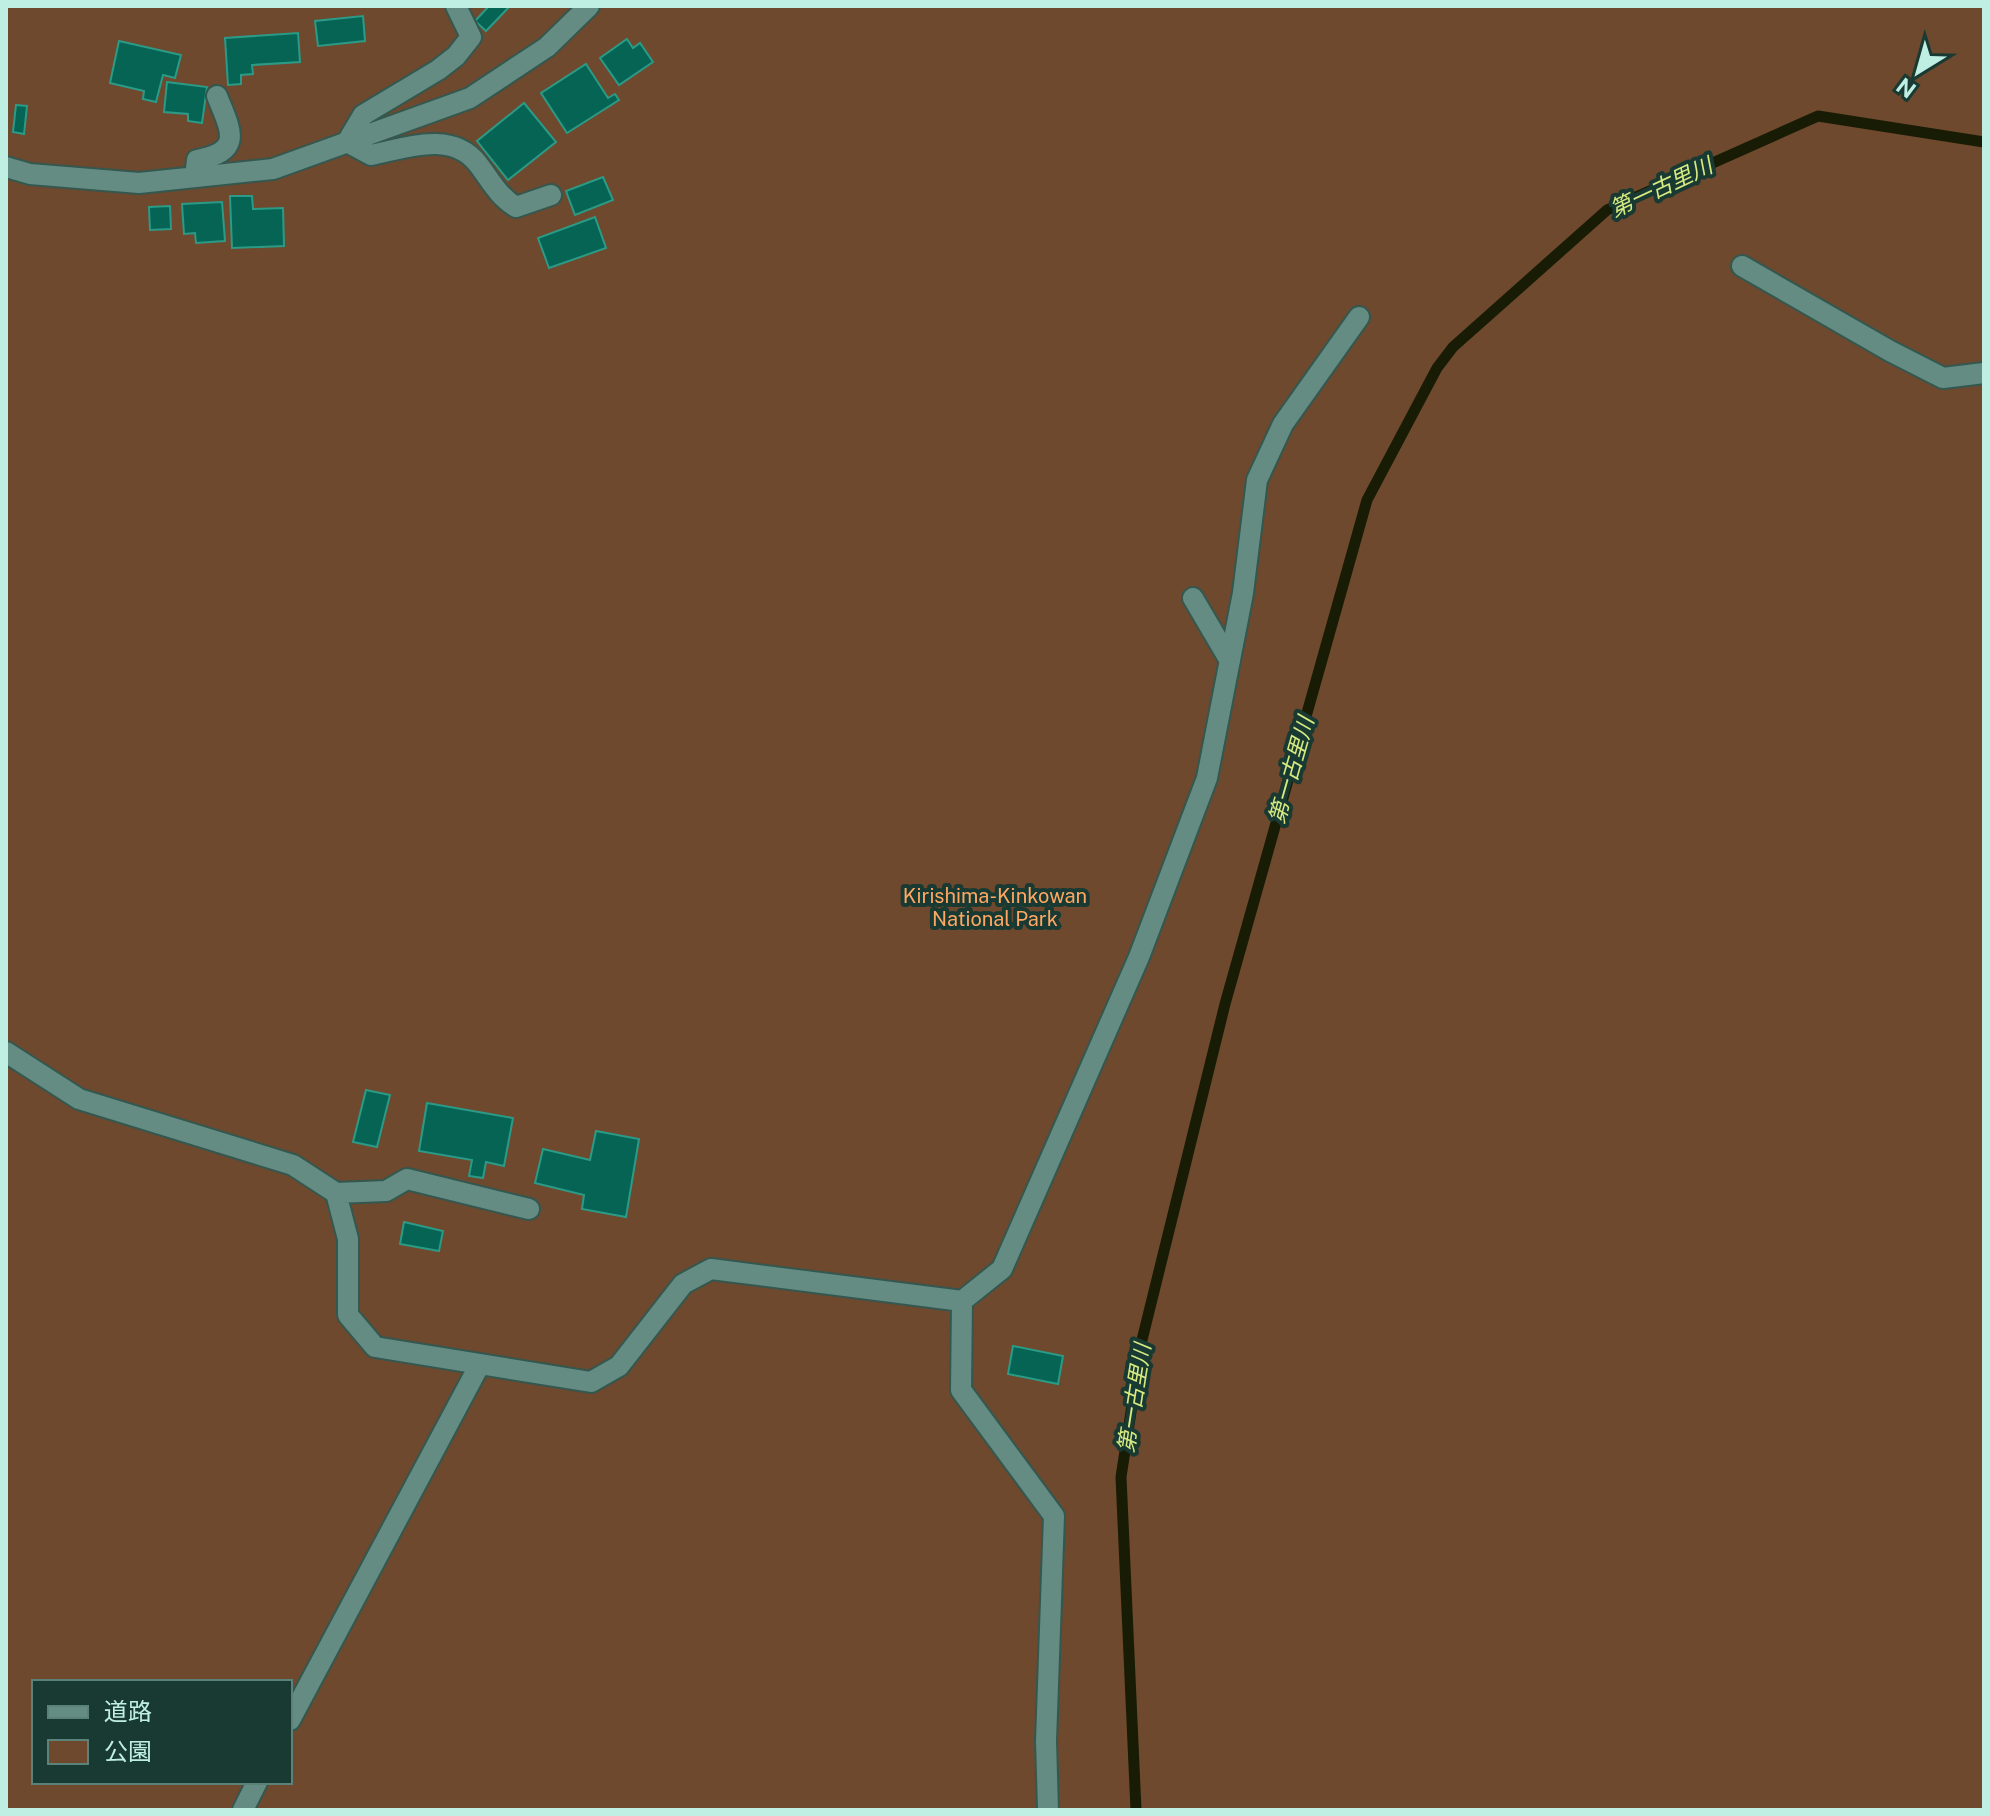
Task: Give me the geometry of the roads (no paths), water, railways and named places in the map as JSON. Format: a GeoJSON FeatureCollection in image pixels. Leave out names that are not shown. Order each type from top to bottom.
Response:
{"type":"FeatureCollection","features":[{"type":"Feature","properties":{"kind":"street"},"geometry":{"type":"LineString","coordinates":[[347,142],[363,115],[456,56],[471,37],[456,6]]}},
{"type":"Feature","properties":{"kind":"street"},"geometry":{"type":"LineString","coordinates":[[6,167],[30,174],[139,183],[273,169],[470,98],[547,47],[589,6]]}},
{"type":"Feature","properties":{"kind":"street"},"geometry":{"type":"LineString","coordinates":[[195,177],[197,160],[219,156],[228,145],[230,130],[217,96]]}},
{"type":"Feature","properties":{"kind":"street"},"geometry":{"type":"LineString","coordinates":[[347,142],[371,155],[422,144],[445,145],[465,151],[502,198],[516,207],[551,195]]}},
{"type":"Feature","properties":{"kind":"street"},"geometry":{"type":"LineString","coordinates":[[6,180],[30,174]]}},
{"type":"Feature","properties":{"kind":"street"},"geometry":{"type":"LineString","coordinates":[[1742,266],[1943,378],[1984,373]]}},
{"type":"Feature","properties":{"kind":"street"},"geometry":{"type":"LineString","coordinates":[[336,1193],[348,1239],[348,1315],[375,1347],[591,1382],[619,1366],[683,1284],[711,1269],[962,1301],[1002,1269],[1139,957],[1207,778],[1243,593],[1257,480],[1283,424],[1359,317]]}},
{"type":"Feature","properties":{"kind":"street"},"geometry":{"type":"LineString","coordinates":[[1193,598],[1230,661]]}},
{"type":"Feature","properties":{"kind":"street"},"geometry":{"type":"LineString","coordinates":[[6,1052],[79,1099],[293,1165],[336,1193],[386,1191],[407,1179],[529,1209]]}},
{"type":"Feature","properties":{"kind":"street"},"geometry":{"type":"LineString","coordinates":[[962,1301],[961,1390],[1054,1516],[1046,1741],[1048,1810]]}},
{"type":"Feature","properties":{"kind":"street"},"geometry":{"type":"LineString","coordinates":[[292,1716],[480,1364]]}},
{"type":"Feature","properties":{"kind":"street"},"geometry":{"type":"LineString","coordinates":[[243,1810],[256,1784]]}},
{"type":"Feature","properties":{"kind":"waterway","name":"第一古里川"},"geometry":{"type":"LineString","coordinates":[[1136,1810],[1121,1477],[1142,1340],[1225,1004],[1367,500],[1437,368],[1453,347],[1607,210],[1818,116],[1984,142]]}},
{"type":"Feature","properties":{"kind":"park label","name":"Kirishima-Kinkowan National Park"},"geometry":{"type":"Point","coordinates":[995,908]}}]}
